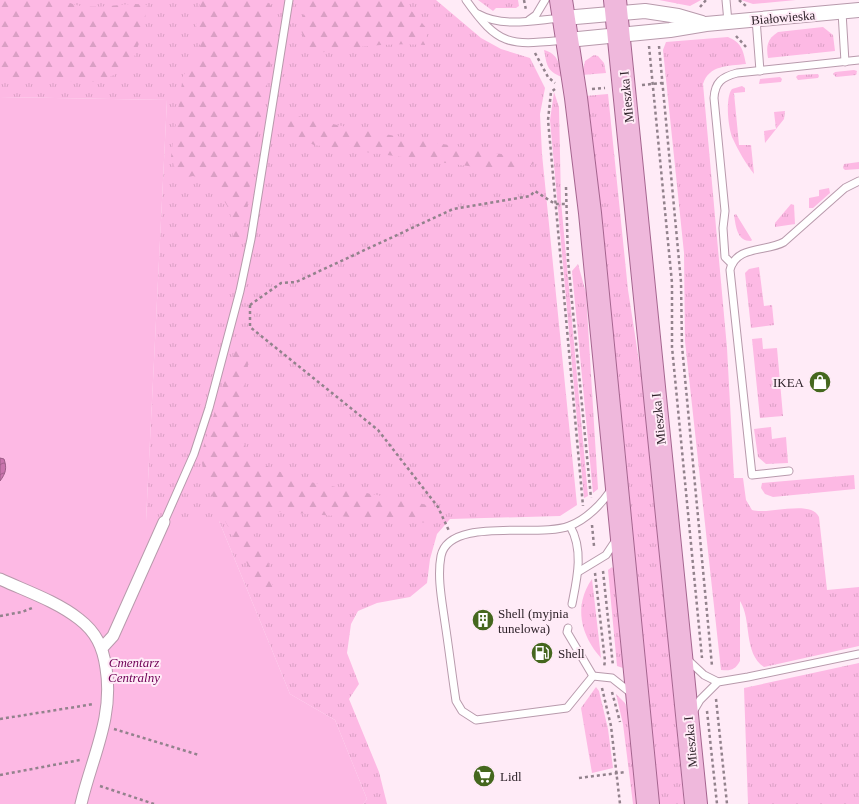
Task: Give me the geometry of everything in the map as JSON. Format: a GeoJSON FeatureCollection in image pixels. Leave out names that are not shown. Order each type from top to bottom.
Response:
{"type":"FeatureCollection","features":[{"type":"Feature","properties":{"kind":"main road","name":"Mieszka I"},"geometry":{"type":"LineString","coordinates":[[616,6],[696,804]]}},
{"type":"Feature","properties":{"kind":"main road"},"geometry":{"type":"LineString","coordinates":[[563,9],[588,189],[648,804]]}},
{"type":"Feature","properties":{"kind":"street","name":"Białowieska"},"geometry":{"type":"LineString","coordinates":[[616,6],[730,28],[756,19],[859,10]]}},
{"type":"Feature","properties":{"kind":"street"},"geometry":{"type":"LineString","coordinates":[[563,9],[616,6]]}},
{"type":"Feature","properties":{"kind":"street","name":"Białowieska"},"geometry":{"type":"LineString","coordinates":[[620,35],[670,30],[706,24]]}},
{"type":"Feature","properties":{"kind":"street"},"geometry":{"type":"LineString","coordinates":[[568,40],[620,35]]}},
{"type":"Feature","properties":{"kind":"street"},"geometry":{"type":"LineString","coordinates":[[102,648],[113,636],[164,522]]}},
{"type":"Feature","properties":{"kind":"street"},"geometry":{"type":"LineString","coordinates":[[0,579],[60,606],[81,620],[95,634],[102,648],[108,682],[108,702],[104,726],[86,781],[81,804]]}},
{"type":"Feature","properties":{"kind":"lane"},"geometry":{"type":"LineString","coordinates":[[164,522],[194,454],[209,408],[240,291],[251,239],[289,0]]}},
{"type":"Feature","properties":{"kind":"lane"},"geometry":{"type":"LineString","coordinates":[[466,0],[482,22],[510,42],[519,44],[568,40]]}},
{"type":"Feature","properties":{"kind":"lane"},"geometry":{"type":"LineString","coordinates":[[528,20],[536,15],[544,0]]}},
{"type":"Feature","properties":{"kind":"lane"},"geometry":{"type":"LineString","coordinates":[[726,0],[730,28]]}},
{"type":"Feature","properties":{"kind":"lane"},"geometry":{"type":"LineString","coordinates":[[472,9],[485,18],[495,21],[509,22],[528,20],[563,9]]}},
{"type":"Feature","properties":{"kind":"lane"},"geometry":{"type":"LineString","coordinates":[[842,12],[845,62]]}},
{"type":"Feature","properties":{"kind":"lane"},"geometry":{"type":"LineString","coordinates":[[756,19],[760,71]]}},
{"type":"Feature","properties":{"kind":"lane"},"geometry":{"type":"LineString","coordinates":[[732,264],[725,257],[723,228],[725,211],[714,98],[715,88],[724,78],[737,73],[859,60]]}},
{"type":"Feature","properties":{"kind":"lane"},"geometry":{"type":"LineString","coordinates":[[789,472],[752,475],[730,270],[732,264],[738,256],[743,253],[774,247],[784,242],[845,188],[859,181]]}},
{"type":"Feature","properties":{"kind":"lane"},"geometry":{"type":"LineString","coordinates":[[593,676],[567,708],[476,720],[462,711],[456,701],[441,591],[441,556],[445,546],[452,539],[475,532],[556,530],[570,526],[591,512],[608,494],[612,488],[616,473]]}},
{"type":"Feature","properties":{"kind":"lane"},"geometry":{"type":"LineString","coordinates":[[570,526],[577,544],[578,572],[572,604]]}},
{"type":"Feature","properties":{"kind":"lane"},"geometry":{"type":"LineString","coordinates":[[578,572],[606,555],[613,546],[622,527]]}},
{"type":"Feature","properties":{"kind":"lane"},"geometry":{"type":"LineString","coordinates":[[568,628],[567,632],[593,676]]}},
{"type":"Feature","properties":{"kind":"lane"},"geometry":{"type":"LineString","coordinates":[[681,648],[690,663],[715,682],[748,677],[859,654]]}},
{"type":"Feature","properties":{"kind":"lane"},"geometry":{"type":"LineString","coordinates":[[593,676],[612,678],[618,681],[633,694],[639,703]]}},
{"type":"Feature","properties":{"kind":"lane"},"geometry":{"type":"LineString","coordinates":[[688,723],[695,707],[715,682]]}},
{"type":"Feature","properties":{"kind":"path"},"geometry":{"type":"LineString","coordinates":[[524,0],[526,12]]}},
{"type":"Feature","properties":{"kind":"path"},"geometry":{"type":"LineString","coordinates":[[730,28],[742,40],[747,48],[750,72]]}},
{"type":"Feature","properties":{"kind":"path"},"geometry":{"type":"LineString","coordinates":[[649,41],[672,283],[672,347],[704,675]]}},
{"type":"Feature","properties":{"kind":"path"},"geometry":{"type":"LineString","coordinates":[[658,41],[681,282],[682,346],[727,804]]}},
{"type":"Feature","properties":{"kind":"path"},"geometry":{"type":"LineString","coordinates":[[539,57],[548,77],[559,87],[551,92],[548,120],[584,517]]}},
{"type":"Feature","properties":{"kind":"path"},"geometry":{"type":"LineString","coordinates":[[653,83],[662,83]]}},
{"type":"Feature","properties":{"kind":"path"},"geometry":{"type":"LineString","coordinates":[[566,181],[568,260],[594,546]]}},
{"type":"Feature","properties":{"kind":"path"},"geometry":{"type":"LineString","coordinates":[[250,305],[280,283],[296,282],[426,220],[453,209],[530,196],[535,191],[555,204],[567,204]]}},
{"type":"Feature","properties":{"kind":"path"},"geometry":{"type":"LineString","coordinates":[[240,291],[250,305],[250,328],[378,430],[438,507],[452,539]]}},
{"type":"Feature","properties":{"kind":"path"},"geometry":{"type":"LineString","coordinates":[[603,571],[613,666]]}},
{"type":"Feature","properties":{"kind":"path"},"geometry":{"type":"LineString","coordinates":[[596,576],[604,661]]}},
{"type":"Feature","properties":{"kind":"path"},"geometry":{"type":"LineString","coordinates":[[0,616],[30,609],[41,598]]}},
{"type":"Feature","properties":{"kind":"path"},"geometry":{"type":"LineString","coordinates":[[601,685],[611,726],[620,804]]}},
{"type":"Feature","properties":{"kind":"path"},"geometry":{"type":"LineString","coordinates":[[706,693],[717,804]]}},
{"type":"Feature","properties":{"kind":"path"},"geometry":{"type":"LineString","coordinates":[[0,719],[108,702]]}},
{"type":"Feature","properties":{"kind":"path"},"geometry":{"type":"LineString","coordinates":[[104,726],[199,755]]}},
{"type":"Feature","properties":{"kind":"path"},"geometry":{"type":"LineString","coordinates":[[0,775],[94,758]]}},
{"type":"Feature","properties":{"kind":"path"},"geometry":{"type":"LineString","coordinates":[[578,778],[626,772]]}},
{"type":"Feature","properties":{"kind":"path"},"geometry":{"type":"LineString","coordinates":[[86,781],[154,804]]}},
{"type":"Feature","properties":{"kind":"green space"},"geometry":{"type":"Polygon","coordinates":[[[0,0],[436,0],[481,38],[501,49],[530,58],[545,88],[540,114],[542,154],[577,505],[560,516],[450,519],[437,534],[430,559],[427,583],[410,597],[377,603],[358,611],[351,624],[347,653],[359,684],[349,699],[379,772],[387,804],[363,804],[367,799],[335,720],[290,694],[219,521],[146,521],[167,100],[0,97],[0,0]]]}},
{"type":"Feature","properties":{"kind":"green space"},"geometry":{"type":"Polygon","coordinates":[[[0,0],[64,0],[74,4],[95,7],[127,4],[147,5],[143,32],[131,66],[100,82],[0,79],[0,0]]]}},
{"type":"Feature","properties":{"kind":"green space"},"geometry":{"type":"Polygon","coordinates":[[[203,0],[266,0],[276,12],[273,50],[253,163],[245,220],[243,231],[235,252],[230,211],[214,183],[193,176],[179,179],[171,157],[183,76],[201,51],[196,25],[200,2],[203,0]]]}},
{"type":"Feature","properties":{"kind":"green space"},"geometry":{"type":"Polygon","coordinates":[[[358,0],[366,3],[372,0],[406,0],[410,9],[428,30],[425,45],[382,45],[311,54],[299,26],[309,1],[358,0]]]}},
{"type":"Feature","properties":{"kind":"green space"},"geometry":{"type":"Polygon","coordinates":[[[478,0],[518,0],[519,6],[516,8],[496,8],[493,11],[478,0]]]}},
{"type":"Feature","properties":{"kind":"green space"},"geometry":{"type":"Polygon","coordinates":[[[659,0],[701,0],[690,6],[659,0]]]}},
{"type":"Feature","properties":{"kind":"green space"},"geometry":{"type":"Polygon","coordinates":[[[741,0],[796,0],[753,4],[741,0]]]}},
{"type":"Feature","properties":{"kind":"green space"},"geometry":{"type":"Polygon","coordinates":[[[823,27],[833,35],[835,51],[768,58],[767,50],[769,40],[778,32],[823,27]]]}},
{"type":"Feature","properties":{"kind":"green space"},"geometry":{"type":"Polygon","coordinates":[[[728,37],[739,44],[746,64],[726,66],[714,70],[706,78],[703,84],[727,348],[734,478],[743,478],[746,500],[752,510],[769,511],[799,508],[808,509],[815,512],[819,517],[827,590],[859,587],[859,646],[764,667],[757,661],[750,645],[746,617],[740,601],[740,661],[732,669],[721,670],[685,341],[684,253],[663,50],[666,42],[728,37]]]}},
{"type":"Feature","properties":{"kind":"green space"},"geometry":{"type":"Polygon","coordinates":[[[544,50],[552,54],[558,60],[562,77],[548,67],[544,50]]]}},
{"type":"Feature","properties":{"kind":"green space"},"geometry":{"type":"Polygon","coordinates":[[[594,55],[598,56],[604,63],[606,73],[582,75],[585,61],[594,55]]]}},
{"type":"Feature","properties":{"kind":"green space"},"geometry":{"type":"Polygon","coordinates":[[[857,71],[856,75],[836,77],[833,74],[835,72],[857,71]]]}},
{"type":"Feature","properties":{"kind":"green space"},"geometry":{"type":"Polygon","coordinates":[[[818,74],[818,78],[798,80],[796,77],[798,75],[818,74]]]}},
{"type":"Feature","properties":{"kind":"green space"},"geometry":{"type":"Polygon","coordinates":[[[780,77],[782,79],[781,82],[759,84],[760,79],[780,77]]]}},
{"type":"Feature","properties":{"kind":"green space"},"geometry":{"type":"Polygon","coordinates":[[[742,86],[745,88],[745,92],[734,93],[739,145],[751,145],[754,174],[735,143],[731,134],[729,121],[728,99],[730,93],[732,89],[742,86]]]}},
{"type":"Feature","properties":{"kind":"green space"},"geometry":{"type":"Polygon","coordinates":[[[554,92],[559,107],[561,201],[588,496],[584,498],[550,120],[554,92]]]}},
{"type":"Feature","properties":{"kind":"green space"},"geometry":{"type":"Polygon","coordinates":[[[608,94],[628,290],[641,374],[650,454],[684,804],[658,804],[625,450],[585,96],[608,94]]]}},
{"type":"Feature","properties":{"kind":"green space","name":"Cmentarz Centralny"},"geometry":{"type":"Polygon","coordinates":[[[0,97],[167,100],[146,521],[219,521],[290,694],[335,720],[367,799],[363,804],[0,804],[0,97]]]}},
{"type":"Feature","properties":{"kind":"green space"},"geometry":{"type":"Polygon","coordinates":[[[785,111],[784,119],[765,143],[764,131],[776,129],[774,112],[785,111]]]}},
{"type":"Feature","properties":{"kind":"green space"},"geometry":{"type":"Polygon","coordinates":[[[293,115],[355,129],[530,159],[534,163],[519,173],[314,145],[281,130],[293,115]]]}},
{"type":"Feature","properties":{"kind":"green space"},"geometry":{"type":"Polygon","coordinates":[[[859,162],[859,169],[845,170],[843,168],[844,164],[859,162]]]}},
{"type":"Feature","properties":{"kind":"green space"},"geometry":{"type":"Polygon","coordinates":[[[829,188],[830,193],[813,208],[809,208],[809,198],[819,196],[819,190],[829,188]]]}},
{"type":"Feature","properties":{"kind":"green space"},"geometry":{"type":"Polygon","coordinates":[[[791,204],[794,205],[795,224],[775,227],[775,223],[791,204]]]}},
{"type":"Feature","properties":{"kind":"green space"},"geometry":{"type":"Polygon","coordinates":[[[736,214],[752,240],[751,241],[743,239],[740,236],[734,215],[736,214]]]}},
{"type":"Feature","properties":{"kind":"green space"},"geometry":{"type":"Polygon","coordinates":[[[578,264],[586,293],[598,489],[593,493],[572,271],[578,264]]]}},
{"type":"Feature","properties":{"kind":"green space"},"geometry":{"type":"Polygon","coordinates":[[[759,267],[764,306],[772,305],[774,325],[751,328],[745,273],[749,269],[759,267]]]}},
{"type":"Feature","properties":{"kind":"green space"},"geometry":{"type":"Polygon","coordinates":[[[762,338],[763,349],[777,348],[783,416],[760,418],[752,339],[762,338]]]}},
{"type":"Feature","properties":{"kind":"green space"},"geometry":{"type":"Polygon","coordinates":[[[237,343],[250,353],[239,418],[246,452],[272,469],[310,482],[428,505],[430,523],[269,511],[251,530],[268,561],[275,601],[256,581],[204,480],[201,454],[237,343]]]}},
{"type":"Feature","properties":{"kind":"green space"},"geometry":{"type":"Polygon","coordinates":[[[771,427],[772,439],[786,437],[788,463],[766,464],[758,457],[754,429],[771,427]]]}},
{"type":"Feature","properties":{"kind":"green space"},"geometry":{"type":"Polygon","coordinates":[[[854,475],[855,489],[773,497],[765,494],[761,488],[762,483],[854,475]]]}},
{"type":"Feature","properties":{"kind":"green space"},"geometry":{"type":"Polygon","coordinates":[[[612,567],[614,570],[623,668],[617,666],[608,570],[612,567]]]}},
{"type":"Feature","properties":{"kind":"green space"},"geometry":{"type":"Polygon","coordinates":[[[592,579],[601,658],[588,640],[582,620],[581,610],[583,600],[586,589],[592,579]]]}},
{"type":"Feature","properties":{"kind":"green space"},"geometry":{"type":"Polygon","coordinates":[[[859,663],[859,804],[748,804],[744,688],[859,663]]]}},
{"type":"Feature","properties":{"kind":"green space"},"geometry":{"type":"Polygon","coordinates":[[[596,687],[599,691],[608,729],[613,768],[592,773],[581,708],[596,687]]]}},
{"type":"Feature","properties":{"kind":"green space"},"geometry":{"type":"Polygon","coordinates":[[[616,694],[625,703],[629,715],[636,804],[633,804],[623,724],[616,694]]]}},
{"type":"Feature","properties":{"kind":"water"},"geometry":{"type":"Polygon","coordinates":[[[0,458],[4,459],[6,468],[0,481],[0,458]]]}},
{"type":"Feature","properties":{"kind":"place","name":"IKEA"},"geometry":{"type":"Point","coordinates":[820,382]}},
{"type":"Feature","properties":{"kind":"place","name":"Shell (myjnia tunelowa)"},"geometry":{"type":"Point","coordinates":[483,620]}},
{"type":"Feature","properties":{"kind":"place","name":"Shell"},"geometry":{"type":"Point","coordinates":[542,653]}},
{"type":"Feature","properties":{"kind":"place","name":"Lidl"},"geometry":{"type":"Point","coordinates":[484,776]}}]}
